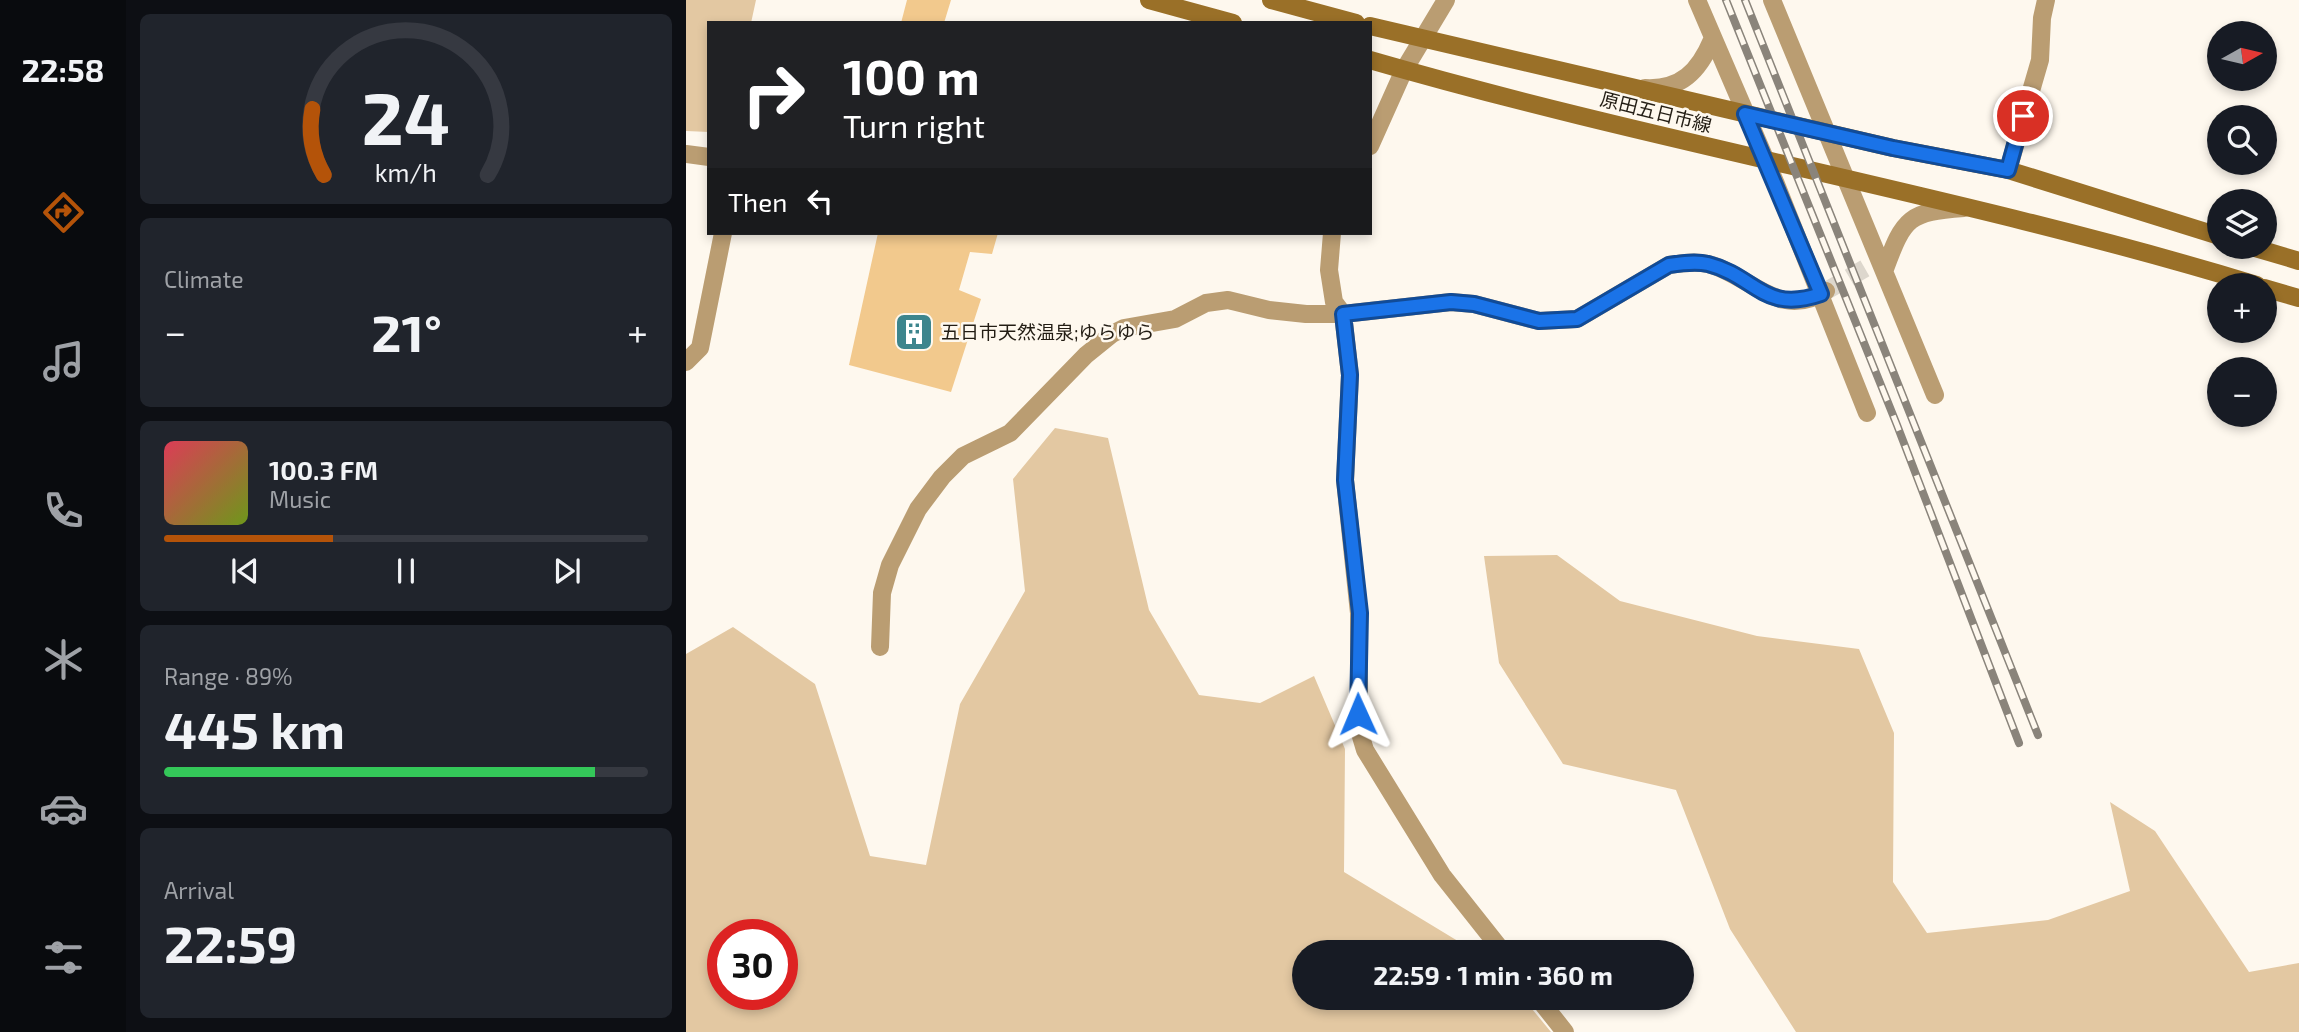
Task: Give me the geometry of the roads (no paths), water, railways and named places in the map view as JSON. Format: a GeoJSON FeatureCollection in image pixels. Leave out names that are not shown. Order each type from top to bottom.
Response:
{"type":"FeatureCollection","features":[{"type":"Feature","properties":{"kind":"main road"},"geometry":{"type":"LineString","coordinates":[[1149,0],[1226,21]]}},
{"type":"Feature","properties":{"kind":"main road"},"geometry":{"type":"LineString","coordinates":[[1270,0],[1349,21]]}},
{"type":"Feature","properties":{"kind":"main road","name":"原田五日市線"},"geometry":{"type":"LineString","coordinates":[[1372,27],[1614,85],[2008,170],[2207,232]]}},
{"type":"Feature","properties":{"kind":"main road","name":"原田五日市線"},"geometry":{"type":"LineString","coordinates":[[1372,61],[1765,160],[1847,177],[2168,258],[2217,273]]}},
{"type":"Feature","properties":{"kind":"main road"},"geometry":{"type":"LineString","coordinates":[[2277,254],[2299,261]]}},
{"type":"Feature","properties":{"kind":"main road"},"geometry":{"type":"LineString","coordinates":[[2277,292],[2299,298]]}},
{"type":"Feature","properties":{"kind":"street"},"geometry":{"type":"LineString","coordinates":[[1372,142],[1404,70],[1446,0]]}},
{"type":"Feature","properties":{"kind":"street"},"geometry":{"type":"LineString","coordinates":[[1697,0],[1712,40],[1824,293],[1867,413]]}},
{"type":"Feature","properties":{"kind":"street"},"geometry":{"type":"LineString","coordinates":[[1772,0],[1847,177],[1878,264],[1935,396]]}},
{"type":"Feature","properties":{"kind":"street"},"geometry":{"type":"LineString","coordinates":[[2008,170],[2040,60],[2042,18],[2046,0]]}},
{"type":"Feature","properties":{"kind":"street"},"geometry":{"type":"LineString","coordinates":[[1614,85],[1665,88],[1680,81],[1702,63],[1712,40]]}},
{"type":"Feature","properties":{"kind":"street"},"geometry":{"type":"LineString","coordinates":[[686,154],[707,157]]}},
{"type":"Feature","properties":{"kind":"street"},"geometry":{"type":"LineString","coordinates":[[1878,264],[1903,226],[1913,218],[1928,211],[1968,208]]}},
{"type":"Feature","properties":{"kind":"street"},"geometry":{"type":"LineString","coordinates":[[686,362],[700,348],[723,235]]}},
{"type":"Feature","properties":{"kind":"street"},"geometry":{"type":"LineString","coordinates":[[1332,235],[1329,270],[1334,302],[1343,314],[1350,375],[1345,480],[1360,613],[1359,730],[1365,750],[1442,875],[1493,940]]}},
{"type":"Feature","properties":{"kind":"street"},"geometry":{"type":"LineString","coordinates":[[880,647],[882,593],[890,565],[918,509],[934,487],[963,456],[1010,433],[1086,355],[1112,334],[1141,323],[1175,319],[1217,300],[1269,310],[1343,314],[1451,302],[1474,304],[1539,321],[1577,319],[1669,265],[1685,263],[1708,264],[1778,300],[1804,300],[1824,293]]}},
{"type":"Feature","properties":{"kind":"street"},"geometry":{"type":"LineString","coordinates":[[1548,1010],[1565,1032]]}},
{"type":"Feature","properties":{"kind":"tunnel"},"geometry":{"type":"LineString","coordinates":[[1826,291],[1869,266]]}},
{"type":"Feature","properties":{"kind":"railway"},"geometry":{"type":"LineString","coordinates":[[1726,0],[1897,425],[2019,743]]}},
{"type":"Feature","properties":{"kind":"railway"},"geometry":{"type":"LineString","coordinates":[[1745,0],[2038,735]]}},
{"type":"Feature","properties":{"kind":"place","name":"五日市天然温泉;ゆらゆら"},"geometry":{"type":"Point","coordinates":[914,332]}}]}
